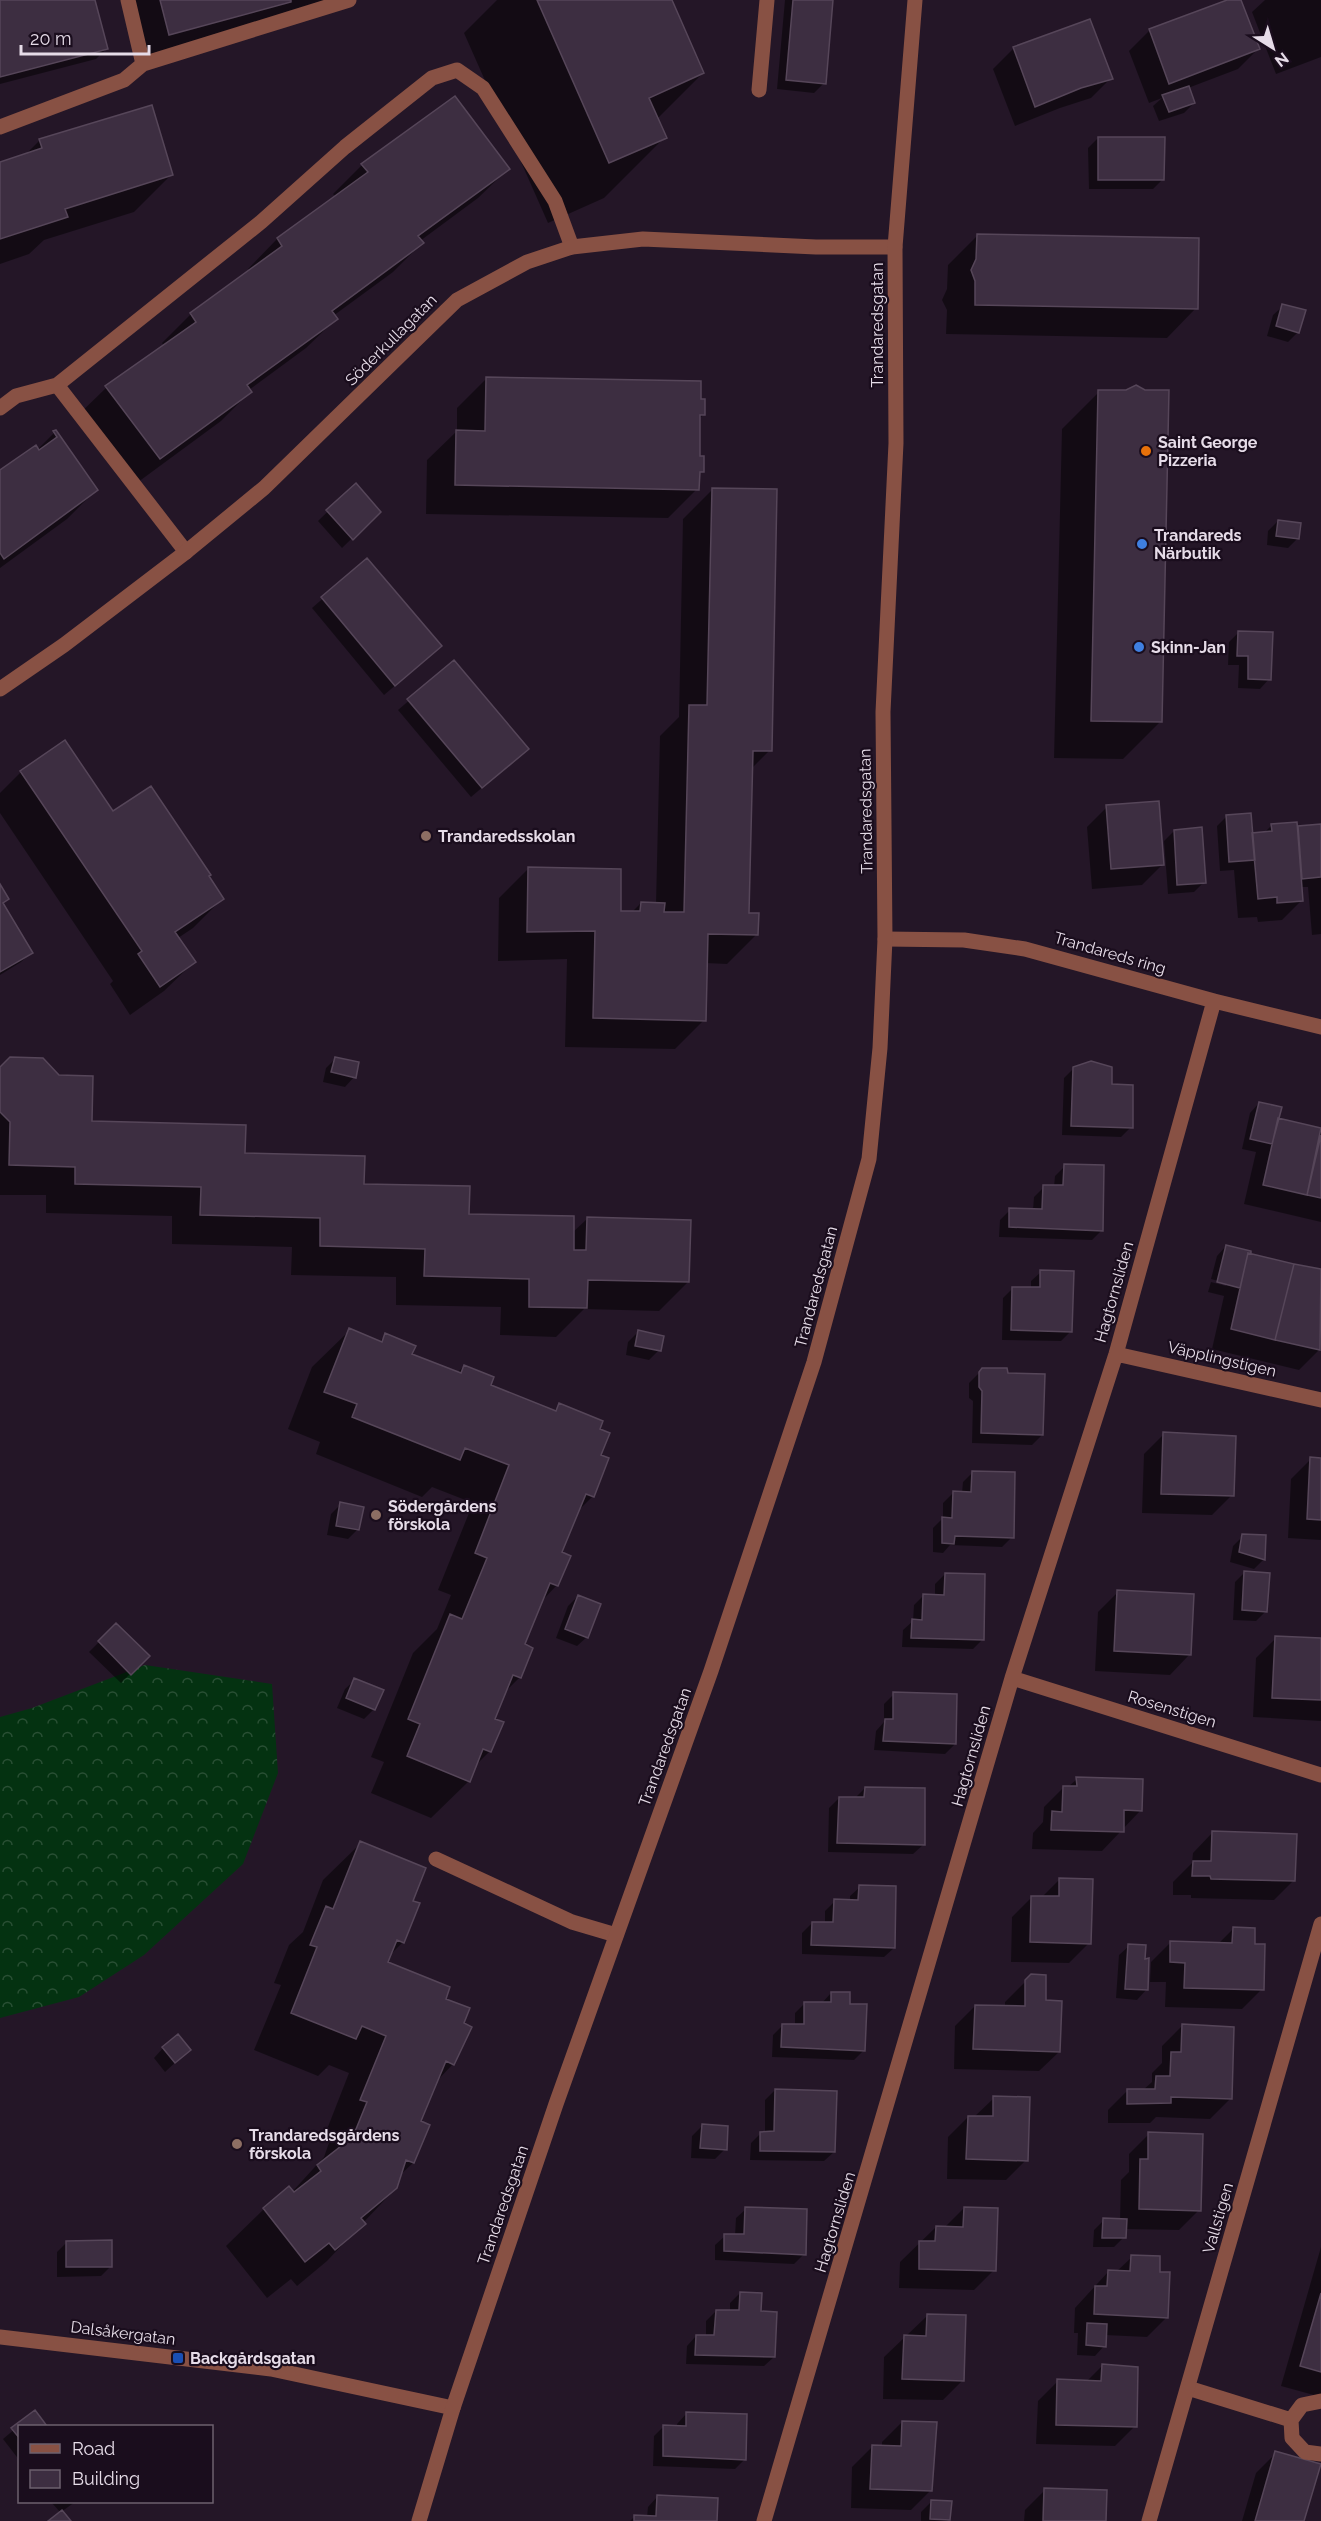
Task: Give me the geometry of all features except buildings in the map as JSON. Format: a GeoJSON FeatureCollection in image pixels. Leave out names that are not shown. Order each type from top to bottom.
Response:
{"type":"FeatureCollection","features":[{"type":"Feature","properties":{"kind":"street"},"geometry":{"type":"LineString","coordinates":[[128,0],[144,64]]}},
{"type":"Feature","properties":{"kind":"street"},"geometry":{"type":"LineString","coordinates":[[0,127],[124,80],[144,64],[349,0]]}},
{"type":"Feature","properties":{"kind":"street"},"geometry":{"type":"LineString","coordinates":[[759,90],[767,0]]}},
{"type":"Feature","properties":{"kind":"street","name":"Trandaredsgatan"},"geometry":{"type":"LineString","coordinates":[[419,2521],[453,2408],[616,1935],[711,1671],[814,1362],[869,1159],[880,1048],[885,939],[883,712],[896,443],[895,247],[915,0]]}},
{"type":"Feature","properties":{"kind":"street"},"geometry":{"type":"LineString","coordinates":[[0,408],[16,396],[57,385],[261,222],[345,147],[432,78],[457,70],[483,88],[555,201],[572,247]]}},
{"type":"Feature","properties":{"kind":"street","name":"Söderkullagatan"},"geometry":{"type":"LineString","coordinates":[[0,689],[64,645],[186,552],[264,488],[457,300],[527,262],[572,247],[643,239],[816,247],[895,247]]}},
{"type":"Feature","properties":{"kind":"street"},"geometry":{"type":"LineString","coordinates":[[57,385],[186,552]]}},
{"type":"Feature","properties":{"kind":"street","name":"Trandareds ring"},"geometry":{"type":"LineString","coordinates":[[885,939],[964,940],[1025,949],[1214,1001],[1321,1027]]}},
{"type":"Feature","properties":{"kind":"street","name":"Hagtornsliden"},"geometry":{"type":"LineString","coordinates":[[764,2521],[1012,1678],[1116,1354],[1214,1001]]}},
{"type":"Feature","properties":{"kind":"street","name":"Väpplingstigen"},"geometry":{"type":"LineString","coordinates":[[1116,1354],[1321,1400]]}},
{"type":"Feature","properties":{"kind":"street","name":"Rosenstigen"},"geometry":{"type":"LineString","coordinates":[[1012,1678],[1321,1774]]}},
{"type":"Feature","properties":{"kind":"street"},"geometry":{"type":"LineString","coordinates":[[436,1859],[572,1922],[616,1935]]}},
{"type":"Feature","properties":{"kind":"street","name":"Vallstigen"},"geometry":{"type":"LineString","coordinates":[[1149,2521],[1321,1924]]}},
{"type":"Feature","properties":{"kind":"street","name":"Dalsåkergatan"},"geometry":{"type":"LineString","coordinates":[[1,2341],[271,2369],[453,2408]]}},
{"type":"Feature","properties":{"kind":"street"},"geometry":{"type":"LineString","coordinates":[[1188,2388],[1291,2420]]}},
{"type":"Feature","properties":{"kind":"street"},"geometry":{"type":"LineString","coordinates":[[1321,2401],[1302,2405],[1291,2420],[1292,2438],[1305,2452],[1321,2454]]}},
{"type":"Feature","properties":{"kind":"green space"},"geometry":{"type":"Polygon","coordinates":[[[145,1665],[272,1684],[278,1773],[243,1864],[144,1955],[79,1997],[0,2018],[0,1717],[32,1708],[145,1665]]]}},
{"type":"Feature","properties":{"kind":"place","name":"Saint George Pizzeria"},"geometry":{"type":"Point","coordinates":[1146,451]}},
{"type":"Feature","properties":{"kind":"place","name":"Trandareds Närbutik"},"geometry":{"type":"Point","coordinates":[1142,544]}},
{"type":"Feature","properties":{"kind":"place","name":"Skinn-Jan"},"geometry":{"type":"Point","coordinates":[1139,647]}},
{"type":"Feature","properties":{"kind":"place","name":"Trandaredsskolan"},"geometry":{"type":"Point","coordinates":[426,836]}},
{"type":"Feature","properties":{"kind":"place","name":"Södergårdens förskola"},"geometry":{"type":"Point","coordinates":[376,1515]}},
{"type":"Feature","properties":{"kind":"place","name":"Trandaredsgårdens förskola"},"geometry":{"type":"Point","coordinates":[237,2144]}},
{"type":"Feature","properties":{"kind":"place","name":"Backgårdsgatan"},"geometry":{"type":"Point","coordinates":[178,2358]}}]}
